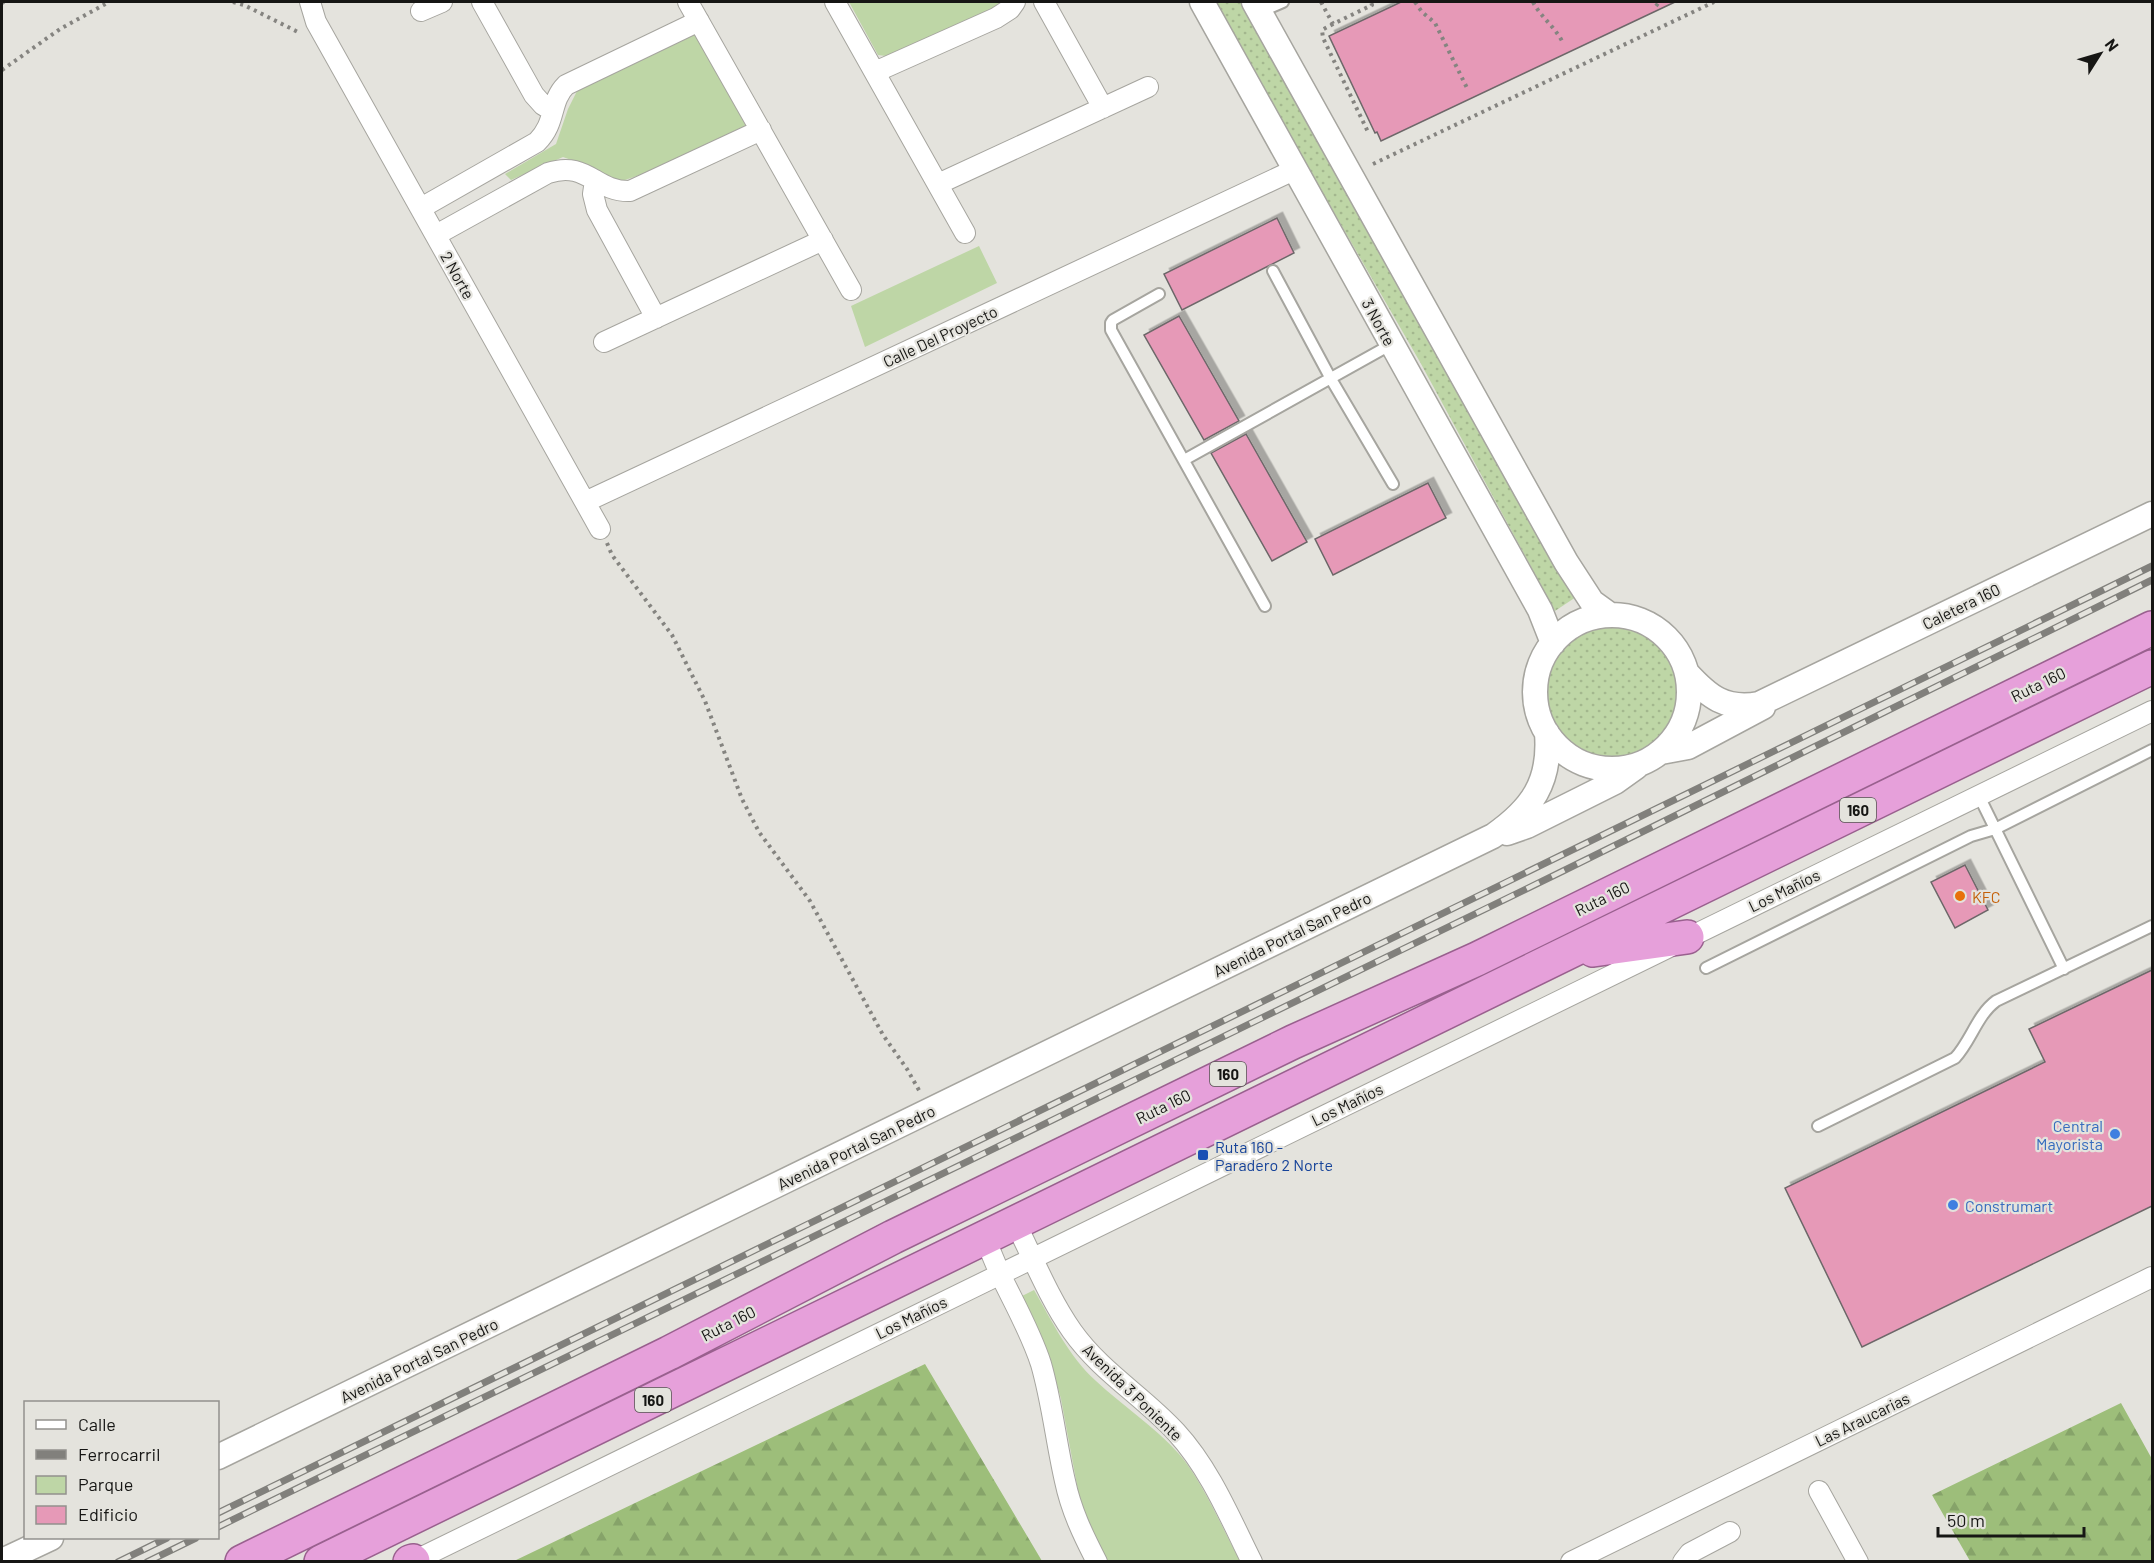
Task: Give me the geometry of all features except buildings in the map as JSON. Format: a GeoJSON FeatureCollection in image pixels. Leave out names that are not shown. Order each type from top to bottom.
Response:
{"type":"FeatureCollection","features":[{"type":"Feature","properties":{"kind":"highway","name":"Ruta 160"},"geometry":{"type":"LineString","coordinates":[[242,1562],[669,1353],[893,1237],[1293,1042],[1498,948],[2152,628]]}},
{"type":"Feature","properties":{"kind":"highway","name":"Ruta 160"},"geometry":{"type":"LineString","coordinates":[[321,1562],[2152,667]]}},
{"type":"Feature","properties":{"kind":"highway"},"geometry":{"type":"LineString","coordinates":[[1564,953],[1687,938]]}},
{"type":"Feature","properties":{"kind":"highway"},"geometry":{"type":"LineString","coordinates":[[981,1195],[1001,1208],[1015,1222]]}},
{"type":"Feature","properties":{"kind":"highway"},"geometry":{"type":"LineString","coordinates":[[981,1195],[980,1218],[985,1238]]}},
{"type":"Feature","properties":{"kind":"street","name":"2 Norte"},"geometry":{"type":"LineString","coordinates":[[296,2],[316,22]]}},
{"type":"Feature","properties":{"kind":"street","name":"2 Norte"},"geometry":{"type":"LineString","coordinates":[[310,2],[316,22],[600,529]]}},
{"type":"Feature","properties":{"kind":"street"},"geometry":{"type":"LineString","coordinates":[[421,11],[442,2]]}},
{"type":"Feature","properties":{"kind":"street"},"geometry":{"type":"LineString","coordinates":[[482,2],[534,95],[543,105],[554,111]]}},
{"type":"Feature","properties":{"kind":"street"},"geometry":{"type":"LineString","coordinates":[[688,2],[851,290]]}},
{"type":"Feature","properties":{"kind":"street"},"geometry":{"type":"LineString","coordinates":[[836,2],[965,233]]}},
{"type":"Feature","properties":{"kind":"street"},"geometry":{"type":"LineString","coordinates":[[875,72],[996,18],[1010,9],[1015,2]]}},
{"type":"Feature","properties":{"kind":"street"},"geometry":{"type":"LineString","coordinates":[[1044,2],[1103,108]]}},
{"type":"Feature","properties":{"kind":"street","name":"3 Norte"},"geometry":{"type":"LineString","coordinates":[[1202,2],[1540,610],[1553,643]]}},
{"type":"Feature","properties":{"kind":"street"},"geometry":{"type":"LineString","coordinates":[[1257,7],[1566,562],[1592,602],[1610,615]]}},
{"type":"Feature","properties":{"kind":"street"},"geometry":{"type":"LineString","coordinates":[[421,208],[537,142],[548,130],[558,95],[566,85],[699,21]]}},
{"type":"Feature","properties":{"kind":"street"},"geometry":{"type":"LineString","coordinates":[[938,184],[1148,87]]}},
{"type":"Feature","properties":{"kind":"street"},"geometry":{"type":"LineString","coordinates":[[436,235],[557,170],[582,172],[613,190],[630,191],[761,130]]}},
{"type":"Feature","properties":{"kind":"street","name":"Calle Del Proyecto"},"geometry":{"type":"LineString","coordinates":[[585,502],[1294,170]]}},
{"type":"Feature","properties":{"kind":"street"},"geometry":{"type":"LineString","coordinates":[[595,180],[593,194],[597,210],[656,318]]}},
{"type":"Feature","properties":{"kind":"street"},"geometry":{"type":"LineString","coordinates":[[604,342],[823,240]]}},
{"type":"Feature","properties":{"kind":"street","name":"Caletera 160"},"geometry":{"type":"LineString","coordinates":[[1686,673],[1704,692],[1725,703],[1748,706],[1770,700],[2152,514]]}},
{"type":"Feature","properties":{"kind":"street"},"geometry":{"type":"LineString","coordinates":[[1610,615],[1643,622],[1658,631],[1676,650],[1686,673],[1688,702],[1685,716],[1672,741],[1661,752],[1637,765],[1620,769],[1603,769],[1586,765],[1564,752],[1547,733],[1540,718],[1535,687],[1541,664],[1553,643],[1564,632],[1578,623],[1610,615]]}},
{"type":"Feature","properties":{"kind":"street","name":"Caletera 160"},"geometry":{"type":"LineString","coordinates":[[1661,752],[1688,747],[1755,712],[1770,700]]}},
{"type":"Feature","properties":{"kind":"street","name":"Los Mañíos"},"geometry":{"type":"LineString","coordinates":[[411,1561],[2152,711]]}},
{"type":"Feature","properties":{"kind":"street","name":"Avenida Portal San Pedro"},"geometry":{"type":"LineString","coordinates":[[1493,836],[1522,813],[1539,789],[1547,764],[1547,733]]}},
{"type":"Feature","properties":{"kind":"street","name":"Avenida Portal San Pedro"},"geometry":{"type":"LineString","coordinates":[[219,1457],[1493,836],[1527,826],[1615,782],[1637,765]]}},
{"type":"Feature","properties":{"kind":"street","name":"Avenida 3 Poniente"},"geometry":{"type":"LineString","coordinates":[[1015,1222],[1059,1311],[1088,1351],[1117,1380],[1164,1420],[1196,1456],[1252,1562]]}},
{"type":"Feature","properties":{"kind":"street"},"geometry":{"type":"LineString","coordinates":[[985,1238],[1026,1325],[1040,1363],[1070,1501],[1077,1522],[1097,1562]]}},
{"type":"Feature","properties":{"kind":"street","name":"Las Araucarias"},"geometry":{"type":"LineString","coordinates":[[1571,1562],[2152,1277]]}},
{"type":"Feature","properties":{"kind":"street"},"geometry":{"type":"LineString","coordinates":[[1819,1491],[1857,1562]]}},
{"type":"Feature","properties":{"kind":"street"},"geometry":{"type":"LineString","coordinates":[[1683,1562],[1690,1552],[1730,1532]]}},
{"type":"Feature","properties":{"kind":"street"},"geometry":{"type":"LineString","coordinates":[[2,1561],[49,1539]]}},
{"type":"Feature","properties":{"kind":"lane"},"geometry":{"type":"LineString","coordinates":[[1257,7],[1283,2]]}},
{"type":"Feature","properties":{"kind":"lane"},"geometry":{"type":"LineString","coordinates":[[1272,272],[1330,379],[1393,484]]}},
{"type":"Feature","properties":{"kind":"lane"},"geometry":{"type":"LineString","coordinates":[[1160,294],[1113,320],[1110,327],[1265,606]]}},
{"type":"Feature","properties":{"kind":"lane"},"geometry":{"type":"LineString","coordinates":[[1184,460],[1392,344]]}},
{"type":"Feature","properties":{"kind":"lane"},"geometry":{"type":"LineString","coordinates":[[1706,968],[1971,836],[1995,829],[2152,750]]}},
{"type":"Feature","properties":{"kind":"lane"},"geometry":{"type":"LineString","coordinates":[[1979,796],[2064,969]]}},
{"type":"Feature","properties":{"kind":"lane"},"geometry":{"type":"LineString","coordinates":[[1818,1126],[1955,1058],[1987,1008],[1996,1001],[2152,926]]}},
{"type":"Feature","properties":{"kind":"path"},"geometry":{"type":"LineString","coordinates":[[2,70],[60,29],[109,2]]}},
{"type":"Feature","properties":{"kind":"path"},"geometry":{"type":"LineString","coordinates":[[233,2],[287,26],[333,51]]}},
{"type":"Feature","properties":{"kind":"path"},"geometry":{"type":"LineString","coordinates":[[1321,2],[1333,24]]}},
{"type":"Feature","properties":{"kind":"path"},"geometry":{"type":"LineString","coordinates":[[1368,132],[1323,38],[1322,30],[1372,3],[1379,2]]}},
{"type":"Feature","properties":{"kind":"path"},"geometry":{"type":"LineString","coordinates":[[1415,2],[1422,12],[1435,23],[1467,88]]}},
{"type":"Feature","properties":{"kind":"path"},"geometry":{"type":"LineString","coordinates":[[1533,2],[1562,41]]}},
{"type":"Feature","properties":{"kind":"path"},"geometry":{"type":"LineString","coordinates":[[1373,164],[1713,2]]}},
{"type":"Feature","properties":{"kind":"path"},"geometry":{"type":"LineString","coordinates":[[612,555],[672,636],[705,701],[742,799],[755,824],[810,901],[883,1035],[907,1070],[930,1111]]}},
{"type":"Feature","properties":{"kind":"green space"},"geometry":{"type":"Polygon","coordinates":[[[849,2],[1006,2],[886,56],[878,55],[849,2]]]}},
{"type":"Feature","properties":{"kind":"green space"},"geometry":{"type":"Polygon","coordinates":[[[1213,2],[1243,2],[1579,595],[1555,611],[1420,362],[1213,2]]]}},
{"type":"Feature","properties":{"kind":"green space"},"geometry":{"type":"Polygon","coordinates":[[[695,31],[747,128],[684,160],[622,181],[603,180],[588,166],[563,157],[511,180],[505,174],[556,144],[568,109],[578,89],[695,31]]]}},
{"type":"Feature","properties":{"kind":"green space"},"geometry":{"type":"Polygon","coordinates":[[[979,246],[997,283],[865,347],[851,306],[979,246]]]}},
{"type":"Feature","properties":{"kind":"green space"},"geometry":{"type":"Polygon","coordinates":[[[1613,627],[1638,632],[1660,646],[1674,668],[1679,693],[1674,718],[1660,740],[1638,754],[1613,759],[1588,754],[1566,740],[1552,718],[1547,693],[1552,668],[1566,646],[1588,632],[1613,627]]]}},
{"type":"Feature","properties":{"kind":"green space"},"geometry":{"type":"Polygon","coordinates":[[[1034,1290],[1077,1361],[1106,1390],[1159,1434],[1188,1465],[1240,1561],[1107,1561],[1088,1523],[1079,1496],[1061,1399],[1050,1360],[1022,1296],[1034,1290]]]}},
{"type":"Feature","properties":{"kind":"green space"},"geometry":{"type":"Polygon","coordinates":[[[925,1364],[1042,1561],[514,1561],[925,1364]]]}},
{"type":"Feature","properties":{"kind":"green space"},"geometry":{"type":"Polygon","coordinates":[[[2121,1403],[2152,1459],[2152,1561],[1970,1561],[1932,1495],[2121,1403]]]}},
{"type":"Feature","properties":{"kind":"railway"},"geometry":{"type":"LineString","coordinates":[[219,1513],[2152,566]]}},
{"type":"Feature","properties":{"kind":"railway"},"geometry":{"type":"LineString","coordinates":[[219,1527],[1563,871],[2152,580]]}},
{"type":"Feature","properties":{"kind":"railway"},"geometry":{"type":"LineString","coordinates":[[118,1562],[165,1539]]}},
{"type":"Feature","properties":{"kind":"railway"},"geometry":{"type":"LineString","coordinates":[[147,1562],[194,1539]]}},
{"type":"Feature","properties":{"kind":"place","name":"KFC"},"geometry":{"type":"Point","coordinates":[1960,896]}},
{"type":"Feature","properties":{"kind":"place","name":"Central Mayorista"},"geometry":{"type":"Point","coordinates":[2115,1134]}},
{"type":"Feature","properties":{"kind":"place","name":"Ruta 160 - Paradero 2 Norte"},"geometry":{"type":"Point","coordinates":[1203,1155]}},
{"type":"Feature","properties":{"kind":"place","name":"Construmart"},"geometry":{"type":"Point","coordinates":[1953,1205]}}]}
